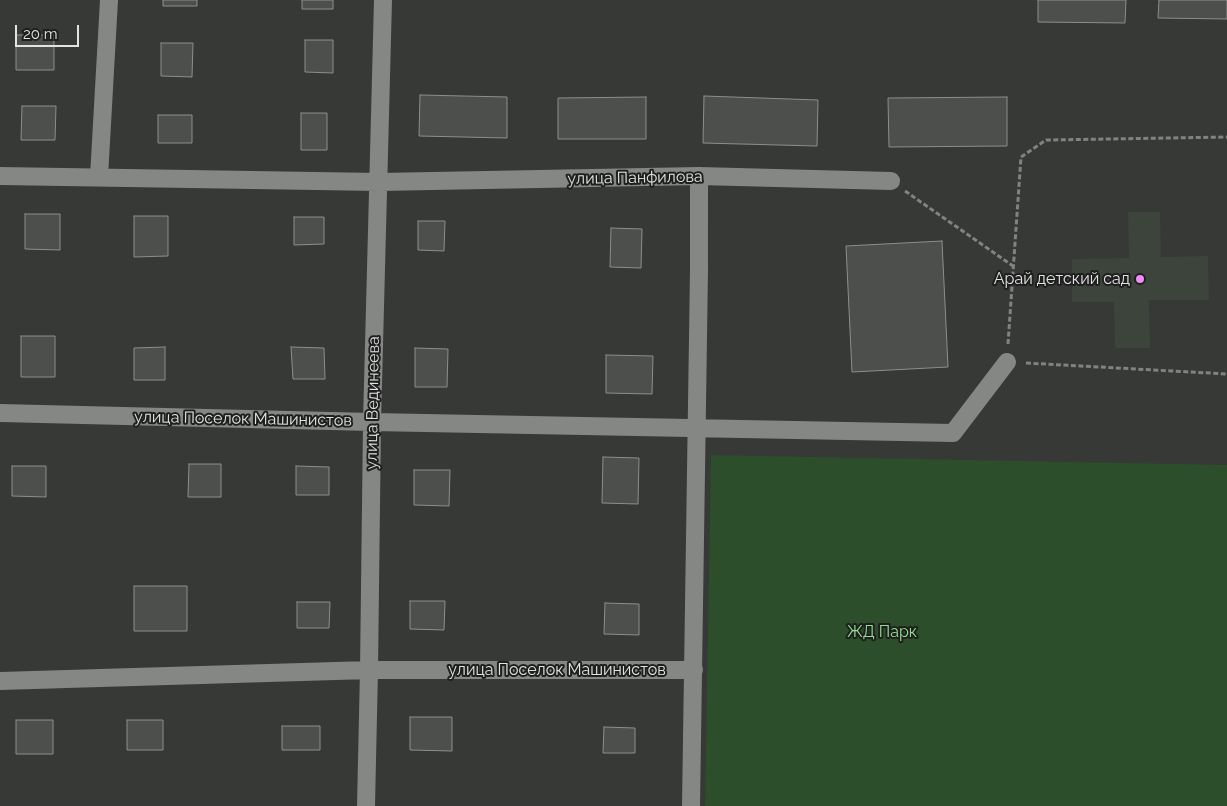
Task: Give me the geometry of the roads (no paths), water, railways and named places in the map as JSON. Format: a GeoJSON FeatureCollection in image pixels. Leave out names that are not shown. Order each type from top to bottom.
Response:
{"type":"FeatureCollection","features":[{"type":"Feature","properties":{"kind":"street"},"geometry":{"type":"LineString","coordinates":[[99,177],[109,0]]}},
{"type":"Feature","properties":{"kind":"street","name":"улица Вединеева"},"geometry":{"type":"LineString","coordinates":[[366,806],[372,422],[383,0]]}},
{"type":"Feature","properties":{"kind":"street"},"geometry":{"type":"LineString","coordinates":[[0,176],[379,182]]}},
{"type":"Feature","properties":{"kind":"street"},"geometry":{"type":"LineString","coordinates":[[691,806],[700,270],[698,176]]}},
{"type":"Feature","properties":{"kind":"street","name":"улица Панфилова"},"geometry":{"type":"LineString","coordinates":[[379,182],[698,176],[891,181]]}},
{"type":"Feature","properties":{"kind":"street","name":"улица Поселок Машинистов"},"geometry":{"type":"LineString","coordinates":[[0,413],[953,433],[1007,362]]}},
{"type":"Feature","properties":{"kind":"street","name":"улица Поселок Машинистов"},"geometry":{"type":"LineString","coordinates":[[0,682],[369,670],[694,670]]}},
{"type":"Feature","properties":{"kind":"place","name":"Арай детский сад"},"geometry":{"type":"Point","coordinates":[1140,279]}},
{"type":"Feature","properties":{"kind":"park label","name":"ЖД Парк"},"geometry":{"type":"Point","coordinates":[882,632]}}]}
